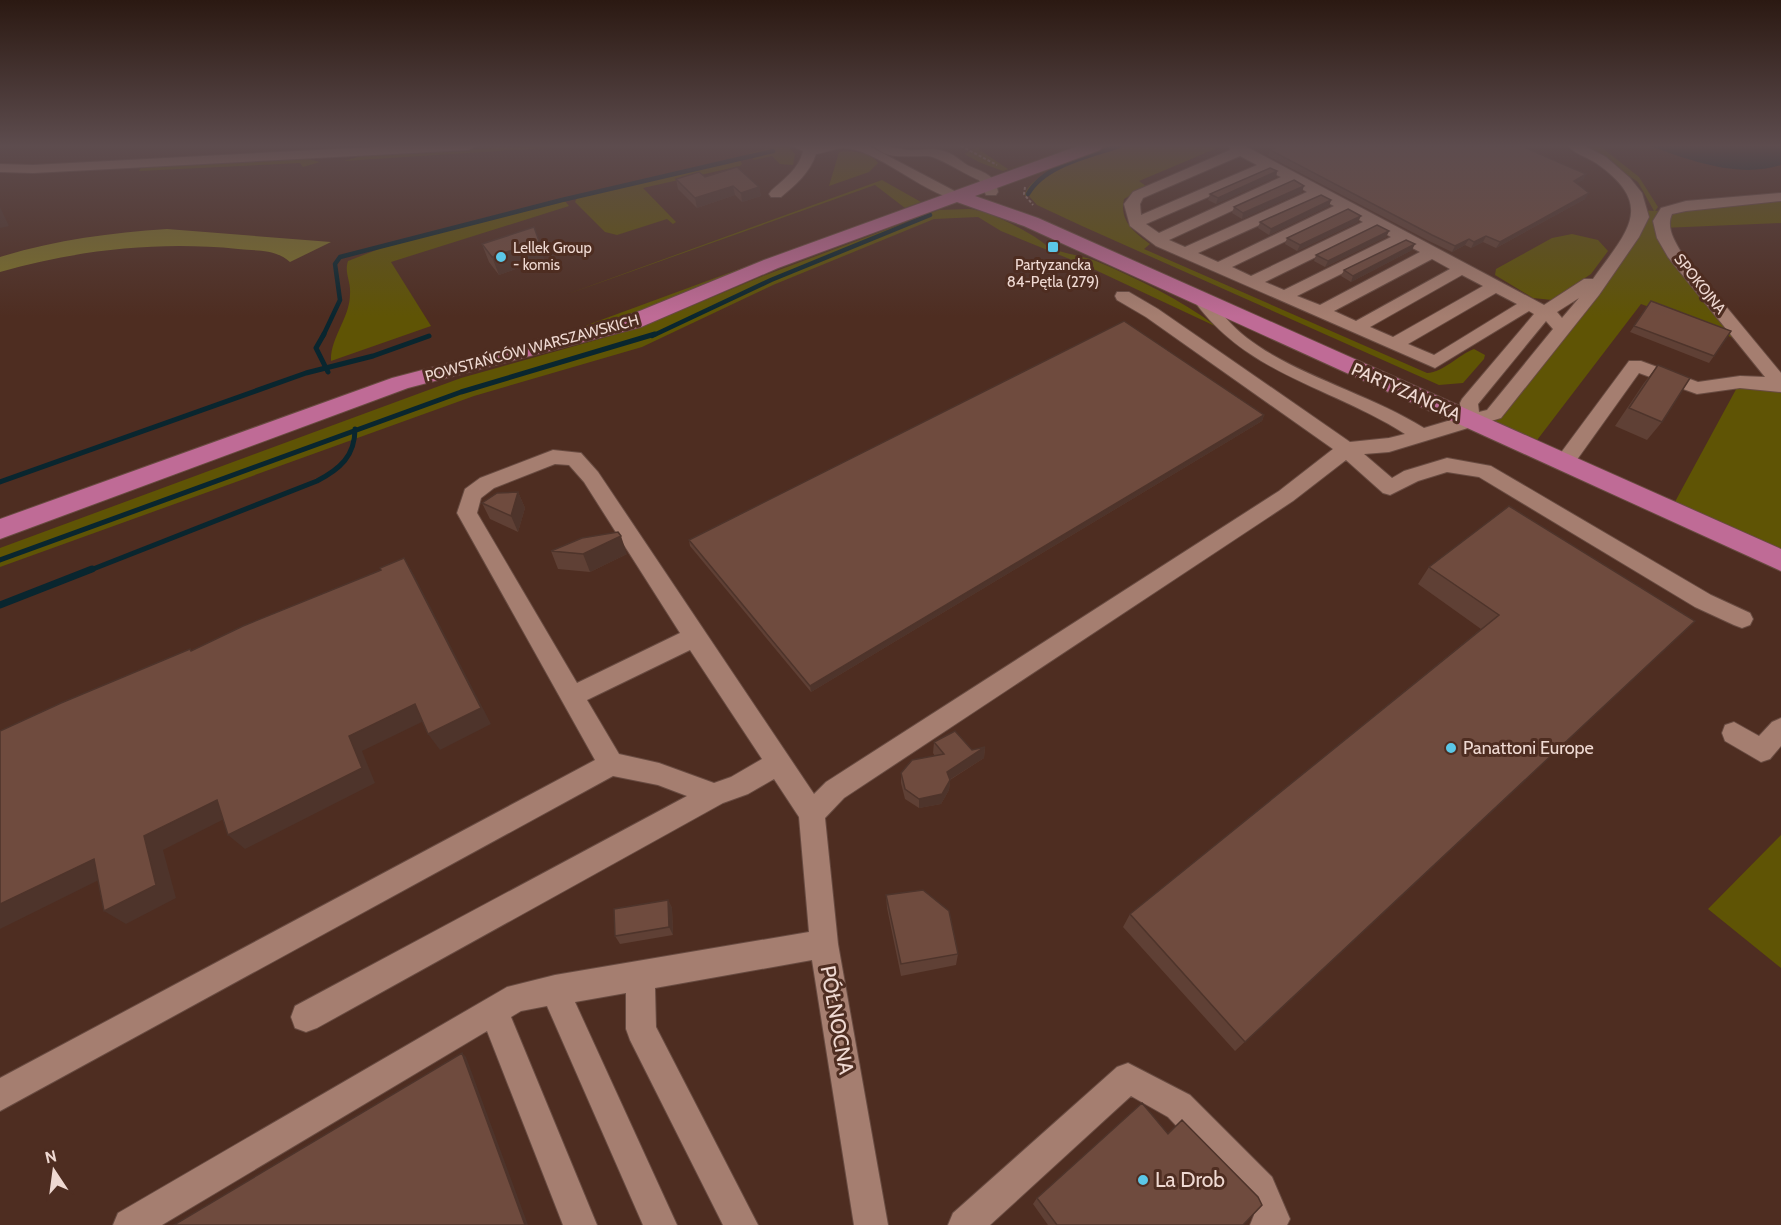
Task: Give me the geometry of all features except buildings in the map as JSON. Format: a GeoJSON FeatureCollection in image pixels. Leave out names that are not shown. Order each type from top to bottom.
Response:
{"type":"FeatureCollection","features":[{"type":"Feature","properties":{"kind":"main road","name":"POWSTAŃCÓW WARSZAWSKICH"},"geometry":{"type":"LineString","coordinates":[[0,529],[400,383],[633,322],[771,264],[937,203]]}},
{"type":"Feature","properties":{"kind":"main road","name":"PARTYZANCKA"},"geometry":{"type":"LineString","coordinates":[[977,203],[1031,222],[1781,561]]}},
{"type":"Feature","properties":{"kind":"main road","name":"PARTYZANCKA"},"geometry":{"type":"LineString","coordinates":[[1009,203],[1031,222]]}},
{"type":"Feature","properties":{"kind":"main road"},"geometry":{"type":"LineString","coordinates":[[1023,203],[1062,236]]}},
{"type":"Feature","properties":{"kind":"street"},"geometry":{"type":"LineString","coordinates":[[1133,203],[1136,223],[1156,240],[1438,362],[1473,340],[1608,269]]}},
{"type":"Feature","properties":{"kind":"street"},"geometry":{"type":"LineString","coordinates":[[1136,223],[1181,203]]}},
{"type":"Feature","properties":{"kind":"street"},"geometry":{"type":"LineString","coordinates":[[1156,240],[1236,203]]}},
{"type":"Feature","properties":{"kind":"street"},"geometry":{"type":"LineString","coordinates":[[1185,253],[1294,203]]}},
{"type":"Feature","properties":{"kind":"street"},"geometry":{"type":"LineString","coordinates":[[1341,203],[1537,308],[1556,319],[1562,328]]}},
{"type":"Feature","properties":{"kind":"street"},"geometry":{"type":"LineString","coordinates":[[611,764],[467,513],[472,494],[487,483],[553,457],[574,458],[591,477],[648,561],[694,637],[812,814],[835,790],[1286,496],[1346,449],[1389,445],[1494,414],[1608,269],[1639,222],[1640,203]]}},
{"type":"Feature","properties":{"kind":"street","name":"SPOKOJNA"},"geometry":{"type":"LineString","coordinates":[[1716,203],[1686,206],[1666,211],[1661,221],[1665,238],[1674,254],[1780,385]]}},
{"type":"Feature","properties":{"kind":"street"},"geometry":{"type":"LineString","coordinates":[[1218,267],[1347,206]]}},
{"type":"Feature","properties":{"kind":"street"},"geometry":{"type":"LineString","coordinates":[[1251,282],[1375,222]]}},
{"type":"Feature","properties":{"kind":"street"},"geometry":{"type":"LineString","coordinates":[[1284,296],[1403,237]]}},
{"type":"Feature","properties":{"kind":"street"},"geometry":{"type":"LineString","coordinates":[[1320,312],[1432,252]]}},
{"type":"Feature","properties":{"kind":"street"},"geometry":{"type":"LineString","coordinates":[[1356,328],[1463,268]]}},
{"type":"Feature","properties":{"kind":"street"},"geometry":{"type":"LineString","coordinates":[[1394,344],[1496,286]]}},
{"type":"Feature","properties":{"kind":"street"},"geometry":{"type":"LineString","coordinates":[[1123,296],[1152,313],[1346,449],[1390,488],[1411,476],[1447,465],[1484,471],[1703,601],[1742,620]]}},
{"type":"Feature","properties":{"kind":"street"},"geometry":{"type":"LineString","coordinates":[[1200,298],[1223,327],[1255,352],[1392,415],[1421,435]]}},
{"type":"Feature","properties":{"kind":"street"},"geometry":{"type":"LineString","coordinates":[[1471,421],[1469,403],[1507,358],[1537,308]]}},
{"type":"Feature","properties":{"kind":"street"},"geometry":{"type":"LineString","coordinates":[[1473,340],[1496,349],[1507,358]]}},
{"type":"Feature","properties":{"kind":"street"},"geometry":{"type":"LineString","coordinates":[[1564,463],[1635,365],[1697,388],[1740,382],[1780,385]]}},
{"type":"Feature","properties":{"kind":"street"},"geometry":{"type":"LineString","coordinates":[[571,697],[694,637]]}},
{"type":"Feature","properties":{"kind":"street"},"geometry":{"type":"LineString","coordinates":[[1734,733],[1761,751],[1781,729]]}},
{"type":"Feature","properties":{"kind":"street"},"geometry":{"type":"LineString","coordinates":[[306,1017],[714,795],[739,786],[778,763]]}},
{"type":"Feature","properties":{"kind":"street"},"geometry":{"type":"LineString","coordinates":[[0,1095],[611,764],[659,774],[714,795]]}},
{"type":"Feature","properties":{"kind":"street","name":"PÓŁNOCNA"},"geometry":{"type":"LineString","coordinates":[[812,814],[824,944],[871,1225]]}},
{"type":"Feature","properties":{"kind":"street"},"geometry":{"type":"LineString","coordinates":[[130,1225],[518,997],[824,944]]}},
{"type":"Feature","properties":{"kind":"street"},"geometry":{"type":"LineString","coordinates":[[640,976],[641,1029],[741,1225]]}},
{"type":"Feature","properties":{"kind":"street"},"geometry":{"type":"LineString","coordinates":[[555,990],[660,1225]]}},
{"type":"Feature","properties":{"kind":"street"},"geometry":{"type":"LineString","coordinates":[[494,1011],[580,1225]]}},
{"type":"Feature","properties":{"kind":"street"},"geometry":{"type":"LineString","coordinates":[[965,1225],[1128,1078],[1179,1106],[1260,1189],[1273,1219],[1267,1225]]}},
{"type":"Feature","properties":{"kind":"shaded area"},"geometry":{"type":"Polygon","coordinates":[[[556,203],[567,203],[569,206],[391,262],[431,326],[331,361],[334,344],[349,303],[348,261],[384,247],[556,203]]]}},
{"type":"Feature","properties":{"kind":"shaded area"},"geometry":{"type":"Polygon","coordinates":[[[576,203],[658,203],[676,222],[673,224],[667,219],[617,235],[605,232],[576,203]]]}},
{"type":"Feature","properties":{"kind":"shaded area"},"geometry":{"type":"Polygon","coordinates":[[[818,203],[824,203],[565,295],[818,203]]]}},
{"type":"Feature","properties":{"kind":"shaded area"},"geometry":{"type":"Polygon","coordinates":[[[899,203],[918,203],[905,208],[899,203]]]}},
{"type":"Feature","properties":{"kind":"shaded area"},"geometry":{"type":"Polygon","coordinates":[[[1035,203],[1123,203],[1124,214],[1129,225],[1150,244],[1144,249],[1427,373],[1445,367],[1474,349],[1485,355],[1484,359],[1463,383],[1439,385],[1035,203]]]}},
{"type":"Feature","properties":{"kind":"shaded area"},"geometry":{"type":"Polygon","coordinates":[[[1650,203],[1656,203],[1658,207],[1655,211],[1725,203],[1781,203],[1781,223],[1662,228],[1750,344],[1641,304],[1531,448],[1471,421],[1494,414],[1562,328],[1642,210],[1654,211],[1650,203]]]}},
{"type":"Feature","properties":{"kind":"shaded area"},"geometry":{"type":"Polygon","coordinates":[[[939,210],[978,210],[1012,224],[1051,249],[1092,259],[1127,275],[1174,299],[1217,327],[1089,267],[1001,231],[978,217],[934,219],[773,285],[642,347],[474,396],[0,567],[0,548],[461,378],[639,328],[763,276],[939,210]]]}},
{"type":"Feature","properties":{"kind":"shaded area"},"geometry":{"type":"Polygon","coordinates":[[[870,221],[759,262],[623,318],[552,338],[870,221]]]}},
{"type":"Feature","properties":{"kind":"shaded area"},"geometry":{"type":"Polygon","coordinates":[[[167,229],[331,242],[290,262],[279,255],[259,251],[208,247],[148,247],[88,253],[0,272],[0,257],[21,251],[83,238],[167,229]]]}},
{"type":"Feature","properties":{"kind":"shaded area"},"geometry":{"type":"Polygon","coordinates":[[[1572,234],[1598,240],[1608,251],[1591,274],[1552,300],[1533,298],[1495,275],[1496,269],[1552,238],[1572,234]]]}},
{"type":"Feature","properties":{"kind":"shaded area"},"geometry":{"type":"Polygon","coordinates":[[[1740,382],[1781,386],[1781,561],[1670,511],[1740,382]]]}},
{"type":"Feature","properties":{"kind":"shaded area"},"geometry":{"type":"Polygon","coordinates":[[[1781,835],[1781,968],[1708,909],[1781,835]]]}},
{"type":"Feature","properties":{"kind":"waterway"},"geometry":{"type":"LineString","coordinates":[[324,335],[340,300],[335,264],[340,257],[550,203]]}},
{"type":"Feature","properties":{"kind":"waterway"},"geometry":{"type":"LineString","coordinates":[[652,336],[771,280],[930,215]]}},
{"type":"Feature","properties":{"kind":"waterway"},"geometry":{"type":"LineString","coordinates":[[355,431],[461,392],[655,334]]}},
{"type":"Feature","properties":{"kind":"waterway"},"geometry":{"type":"LineString","coordinates":[[324,335],[316,348],[326,368]]}},
{"type":"Feature","properties":{"kind":"waterway"},"geometry":{"type":"LineString","coordinates":[[326,368],[373,356],[429,336]]}},
{"type":"Feature","properties":{"kind":"waterway"},"geometry":{"type":"LineString","coordinates":[[0,482],[306,373],[326,368]]}},
{"type":"Feature","properties":{"kind":"waterway"},"geometry":{"type":"LineString","coordinates":[[326,368],[328,372]]}},
{"type":"Feature","properties":{"kind":"waterway"},"geometry":{"type":"LineString","coordinates":[[0,560],[355,431]]}},
{"type":"Feature","properties":{"kind":"waterway"},"geometry":{"type":"LineString","coordinates":[[88,571],[317,481],[333,472],[345,461],[352,447],[355,431]]}},
{"type":"Feature","properties":{"kind":"waterway"},"geometry":{"type":"LineString","coordinates":[[0,605],[92,569]]}},
{"type":"Feature","properties":{"kind":"place","name":"Partyzancka 84-Pętla (279)"},"geometry":{"type":"Point","coordinates":[1053,247]}},
{"type":"Feature","properties":{"kind":"place","name":"Lellek Group - komis"},"geometry":{"type":"Point","coordinates":[501,257]}},
{"type":"Feature","properties":{"kind":"place","name":"Panattoni Europe"},"geometry":{"type":"Point","coordinates":[1451,748]}},
{"type":"Feature","properties":{"kind":"place","name":"La Drob"},"geometry":{"type":"Point","coordinates":[1143,1180]}}]}
